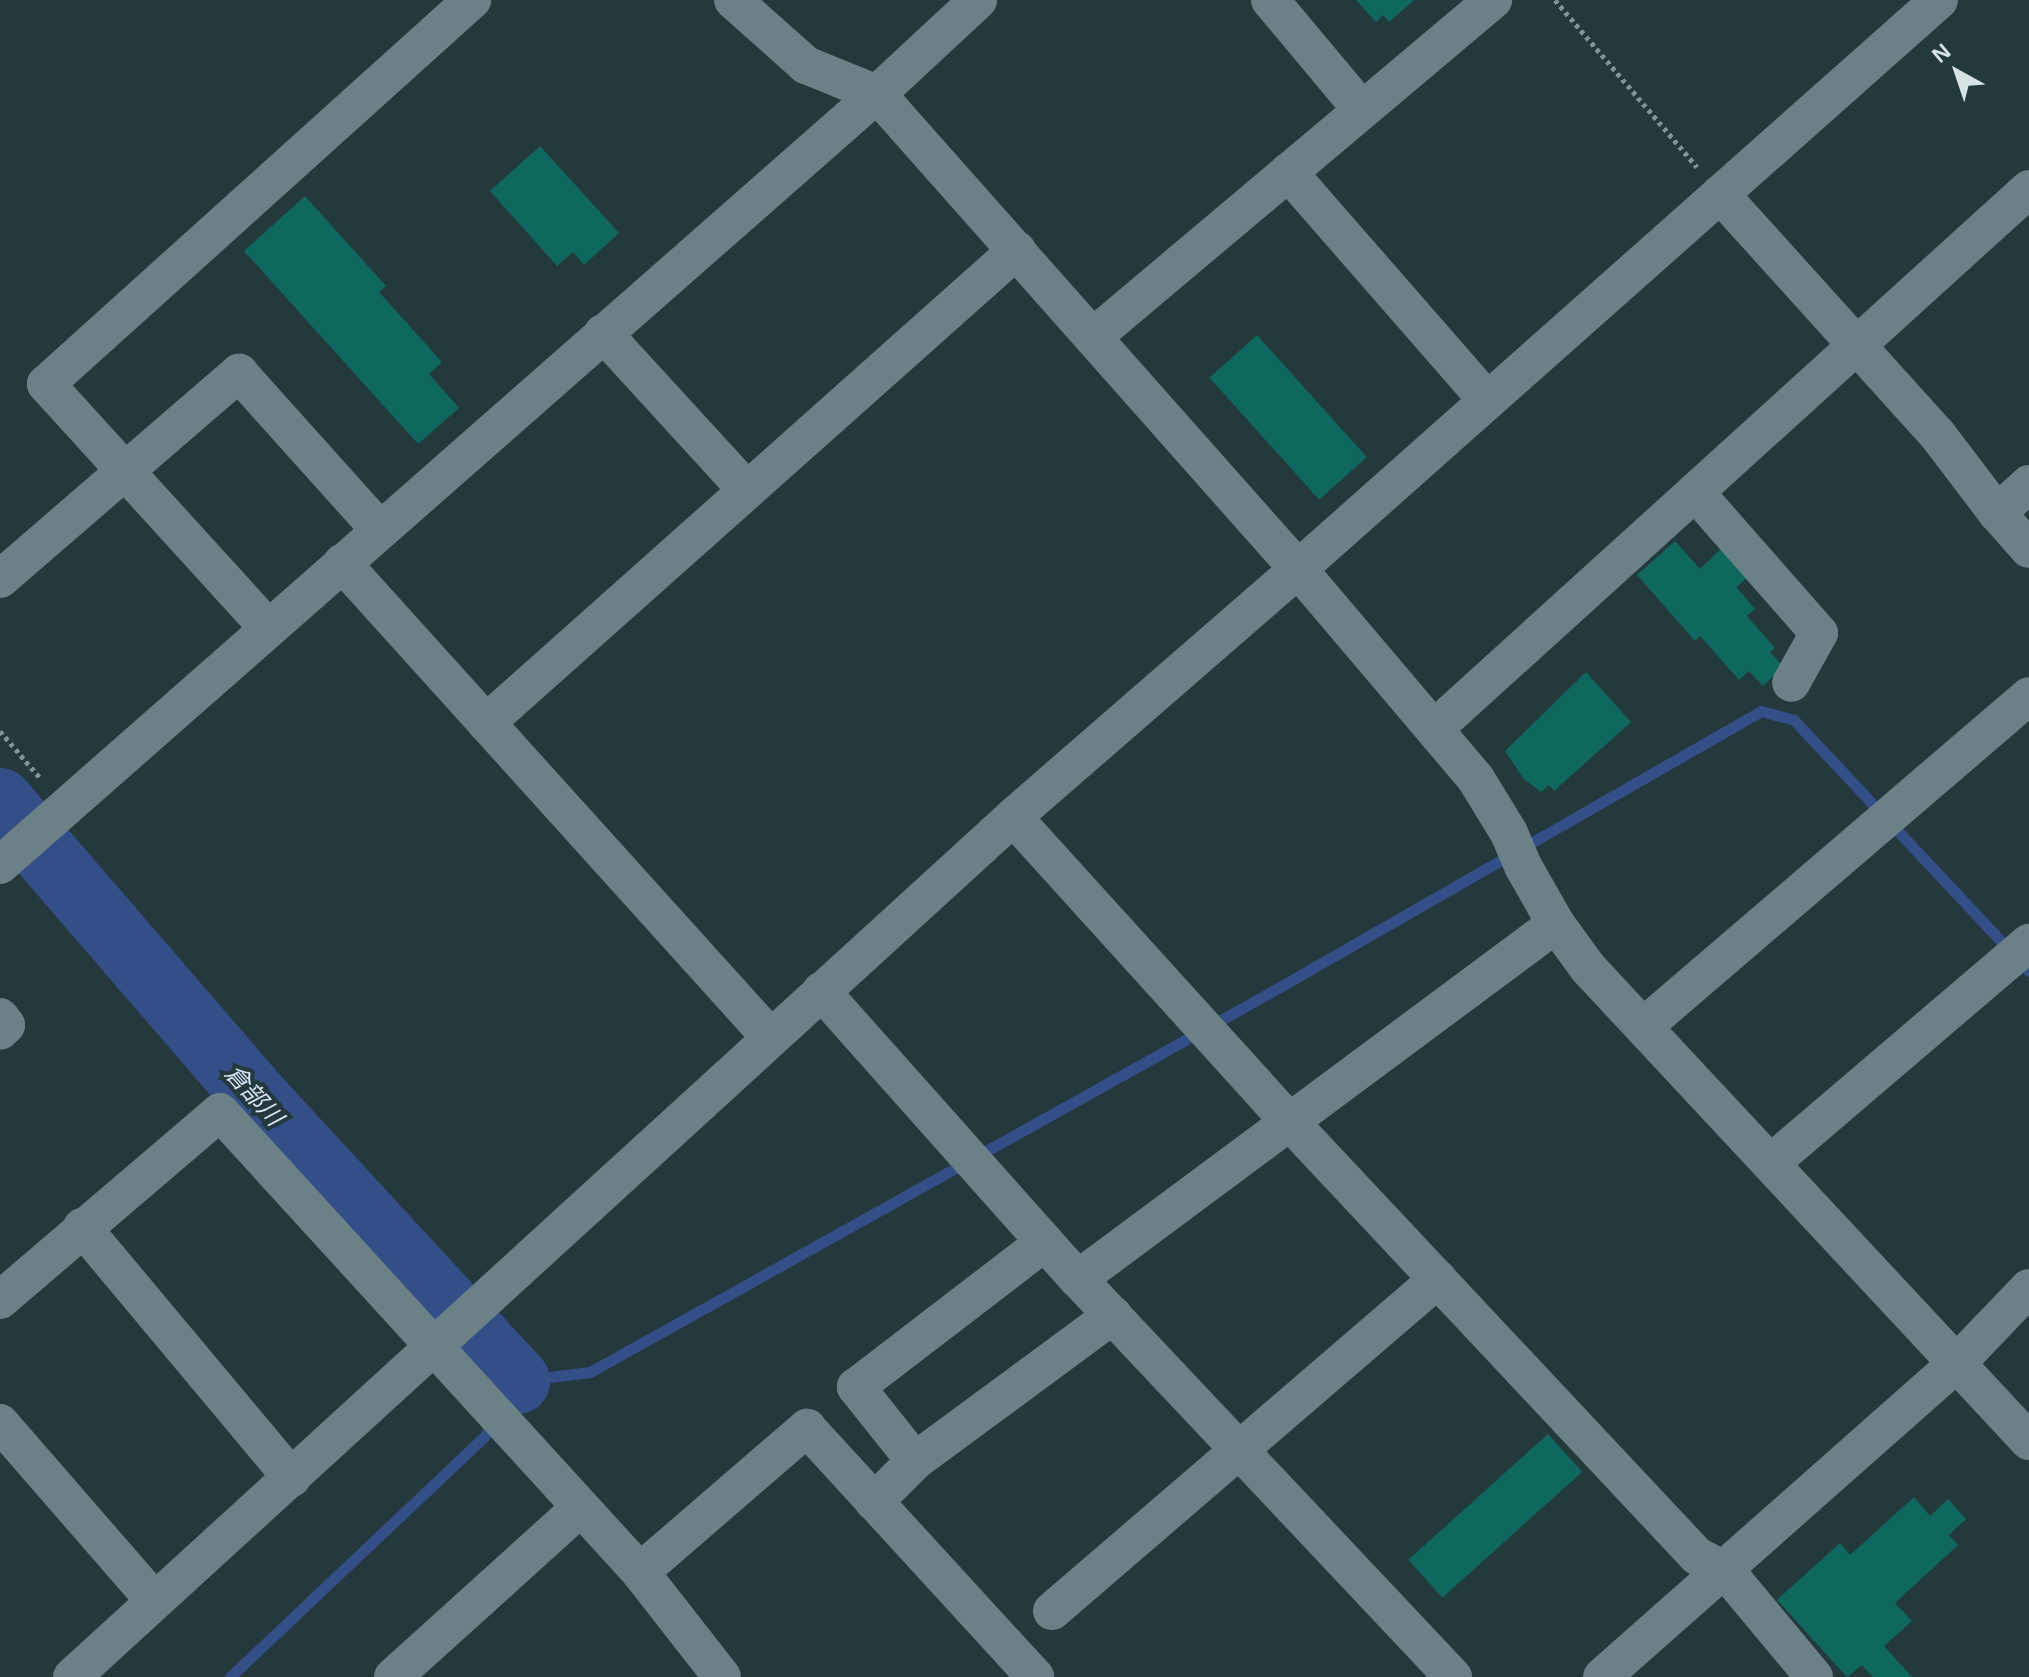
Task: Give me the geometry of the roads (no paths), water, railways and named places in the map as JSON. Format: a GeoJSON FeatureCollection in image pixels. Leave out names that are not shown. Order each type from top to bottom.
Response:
{"type":"FeatureCollection","features":[{"type":"Feature","properties":{"kind":"street"},"geometry":{"type":"LineString","coordinates":[[268,628],[123,473],[46,384],[472,0]]}},
{"type":"Feature","properties":{"kind":"street"},"geometry":{"type":"LineString","coordinates":[[733,0],[806,65],[877,94],[1094,336],[1435,728],[1476,779],[1556,924],[1588,968],[2029,1441]]}},
{"type":"Feature","properties":{"kind":"street"},"geometry":{"type":"LineString","coordinates":[[8,858],[877,94],[978,0]]}},
{"type":"Feature","properties":{"kind":"street"},"geometry":{"type":"LineString","coordinates":[[1270,0],[1362,110]]}},
{"type":"Feature","properties":{"kind":"street"},"geometry":{"type":"LineString","coordinates":[[1094,336],[1493,0]]}},
{"type":"Feature","properties":{"kind":"street"},"geometry":{"type":"LineString","coordinates":[[72,1677],[1013,817],[1298,569],[1939,0]]}},
{"type":"Feature","properties":{"kind":"street"},"geometry":{"type":"LineString","coordinates":[[1288,172],[1487,400]]}},
{"type":"Feature","properties":{"kind":"street"},"geometry":{"type":"LineString","coordinates":[[1435,728],[2029,189]]}},
{"type":"Feature","properties":{"kind":"street"},"geometry":{"type":"LineString","coordinates":[[1720,194],[1859,343],[2029,549]]}},
{"type":"Feature","properties":{"kind":"street"},"geometry":{"type":"LineString","coordinates":[[486,723],[1017,250]]}},
{"type":"Feature","properties":{"kind":"street"},"geometry":{"type":"LineString","coordinates":[[603,333],[747,490]]}},
{"type":"Feature","properties":{"kind":"street"},"geometry":{"type":"LineString","coordinates":[[0,579],[239,373],[379,529]]}},
{"type":"Feature","properties":{"kind":"street"},"geometry":{"type":"LineString","coordinates":[[1997,513],[2029,484]]}},
{"type":"Feature","properties":{"kind":"street"},"geometry":{"type":"LineString","coordinates":[[1695,492],[1819,633],[1791,683]]}},
{"type":"Feature","properties":{"kind":"street"},"geometry":{"type":"LineString","coordinates":[[342,563],[770,1037]]}},
{"type":"Feature","properties":{"kind":"street"},"geometry":{"type":"LineString","coordinates":[[1643,1027],[2029,696]]}},
{"type":"Feature","properties":{"kind":"street"},"geometry":{"type":"LineString","coordinates":[[1013,817],[1290,1122],[1697,1556],[1725,1570],[1814,1677]]}},
{"type":"Feature","properties":{"kind":"street"},"geometry":{"type":"LineString","coordinates":[[1078,1279],[1556,924]]}},
{"type":"Feature","properties":{"kind":"street"},"geometry":{"type":"LineString","coordinates":[[1771,1163],[2020,950]]}},
{"type":"Feature","properties":{"kind":"street"},"geometry":{"type":"LineString","coordinates":[[821,991],[1078,1279],[1453,1677]]}},
{"type":"Feature","properties":{"kind":"street"},"geometry":{"type":"LineString","coordinates":[[0,1017],[6,1025],[0,1031]]}},
{"type":"Feature","properties":{"kind":"street"},"geometry":{"type":"LineString","coordinates":[[0,1300],[220,1112],[436,1343],[501,1422],[640,1572],[706,1671]]}},
{"type":"Feature","properties":{"kind":"street"},"geometry":{"type":"LineString","coordinates":[[82,1227],[292,1478]]}},
{"type":"Feature","properties":{"kind":"street"},"geometry":{"type":"LineString","coordinates":[[915,1461],[856,1387],[1045,1242]]}},
{"type":"Feature","properties":{"kind":"street"},"geometry":{"type":"LineString","coordinates":[[1052,1611],[1438,1279]]}},
{"type":"Feature","properties":{"kind":"street"},"geometry":{"type":"LineString","coordinates":[[1602,1677],[1957,1363],[2029,1288]]}},
{"type":"Feature","properties":{"kind":"street"},"geometry":{"type":"LineString","coordinates":[[874,1502],[915,1461],[1113,1315]]}},
{"type":"Feature","properties":{"kind":"street"},"geometry":{"type":"LineString","coordinates":[[0,1423],[154,1600]]}},
{"type":"Feature","properties":{"kind":"street"},"geometry":{"type":"LineString","coordinates":[[640,1572],[807,1428],[1035,1677]]}},
{"type":"Feature","properties":{"kind":"street"},"geometry":{"type":"LineString","coordinates":[[393,1677],[580,1508]]}},
{"type":"Feature","properties":{"kind":"waterway"},"geometry":{"type":"LineString","coordinates":[[230,1677],[484,1437],[517,1381],[590,1372],[1271,992],[1761,711],[1794,720],[2029,971]]}},
{"type":"Feature","properties":{"kind":"waterway","name":"倉部川"},"geometry":{"type":"LineString","coordinates":[[0,801],[259,1101],[517,1381]]}}]}
